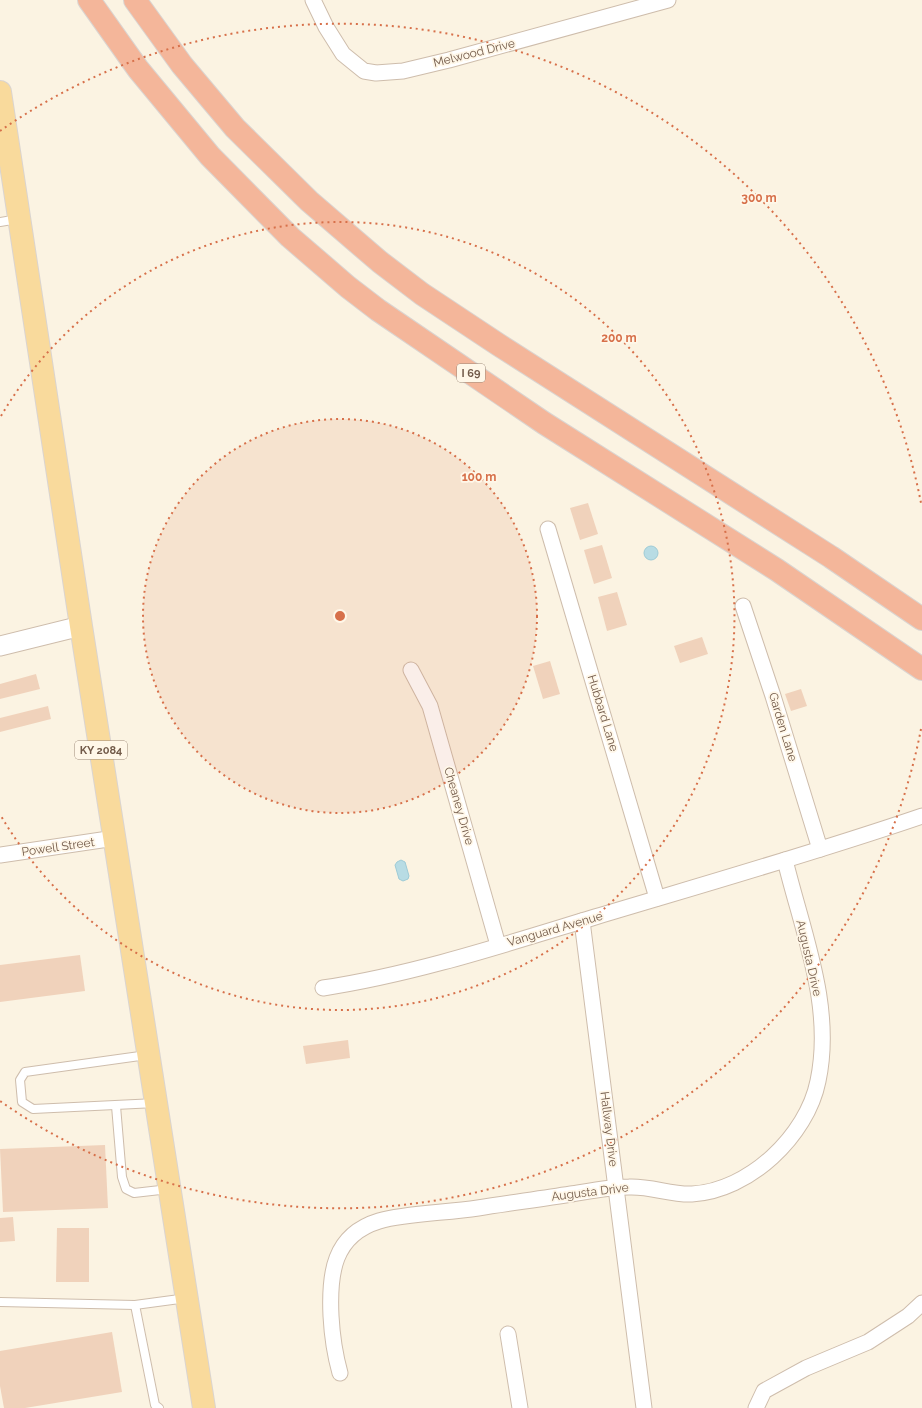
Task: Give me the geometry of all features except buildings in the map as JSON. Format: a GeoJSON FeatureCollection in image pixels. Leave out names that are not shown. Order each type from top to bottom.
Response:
{"type":"FeatureCollection","features":[{"type":"Feature","properties":{"kind":"highway","name":"I 69"},"geometry":{"type":"LineString","coordinates":[[89,0],[138,69],[210,156],[284,232],[342,282],[378,310],[544,422],[777,570],[922,669]]}},
{"type":"Feature","properties":{"kind":"highway"},"geometry":{"type":"LineString","coordinates":[[135,0],[182,65],[235,128],[309,201],[380,262],[422,294],[500,346],[831,557],[922,619]]}},
{"type":"Feature","properties":{"kind":"main road","name":"KY 2084"},"geometry":{"type":"LineString","coordinates":[[0,93],[9,220],[81,626],[150,1054],[156,1103],[204,1408]]}},
{"type":"Feature","properties":{"kind":"street","name":"Melwood Drive"},"geometry":{"type":"LineString","coordinates":[[313,0],[326,27],[343,54],[364,70],[376,73],[403,71],[449,60],[652,2],[668,0]]}},
{"type":"Feature","properties":{"kind":"street","name":"Hubbard Lane"},"geometry":{"type":"LineString","coordinates":[[548,528],[657,898]]}},
{"type":"Feature","properties":{"kind":"street","name":"Garden Lane"},"geometry":{"type":"LineString","coordinates":[[743,606],[774,696],[820,849]]}},
{"type":"Feature","properties":{"kind":"street"},"geometry":{"type":"LineString","coordinates":[[0,646],[81,626]]}},
{"type":"Feature","properties":{"kind":"street","name":"Cheaney Drive"},"geometry":{"type":"LineString","coordinates":[[411,670],[430,706],[498,945]]}},
{"type":"Feature","properties":{"kind":"street"},"geometry":{"type":"LineString","coordinates":[[820,849],[922,816]]}},
{"type":"Feature","properties":{"kind":"street","name":"Powell Street"},"geometry":{"type":"LineString","coordinates":[[0,855],[115,838]]}},
{"type":"Feature","properties":{"kind":"street","name":"Vanguard Avenue"},"geometry":{"type":"LineString","coordinates":[[323,988],[387,977],[582,921],[820,849]]}},
{"type":"Feature","properties":{"kind":"street","name":"Augusta Drive"},"geometry":{"type":"LineString","coordinates":[[340,1373],[336,1358],[332,1326],[331,1274],[340,1250],[357,1232],[368,1225],[391,1219],[451,1212],[616,1188],[640,1187],[672,1193],[695,1194],[732,1184],[755,1171],[776,1154],[794,1133],[808,1109],[816,1090],[820,1071],[822,1043],[821,1017],[813,963],[785,860]]}},
{"type":"Feature","properties":{"kind":"street","name":"Hallway Drive"},"geometry":{"type":"LineString","coordinates":[[582,921],[644,1408]]}},
{"type":"Feature","properties":{"kind":"street"},"geometry":{"type":"LineString","coordinates":[[756,1408],[764,1391],[806,1368],[868,1342],[908,1316],[922,1303]]}},
{"type":"Feature","properties":{"kind":"street"},"geometry":{"type":"LineString","coordinates":[[508,1334],[520,1408]]}},
{"type":"Feature","properties":{"kind":"lane"},"geometry":{"type":"LineString","coordinates":[[150,1054],[25,1072],[20,1080],[22,1102],[33,1109],[156,1103]]}},
{"type":"Feature","properties":{"kind":"lane"},"geometry":{"type":"LineString","coordinates":[[116,1106],[122,1177],[126,1189],[134,1193],[170,1188]]}},
{"type":"Feature","properties":{"kind":"lane"},"geometry":{"type":"LineString","coordinates":[[0,1302],[135,1305],[187,1298]]}},
{"type":"Feature","properties":{"kind":"lane"},"geometry":{"type":"LineString","coordinates":[[135,1305],[155,1405],[158,1408]]}},
{"type":"Feature","properties":{"kind":"water"},"geometry":{"type":"Polygon","coordinates":[[[648,546],[654,546],[658,550],[658,556],[654,560],[648,560],[644,556],[644,550],[648,546]]]}},
{"type":"Feature","properties":{"kind":"water"},"geometry":{"type":"Polygon","coordinates":[[[401,860],[405,862],[409,876],[408,879],[403,881],[399,879],[395,865],[401,860]]]}}]}
